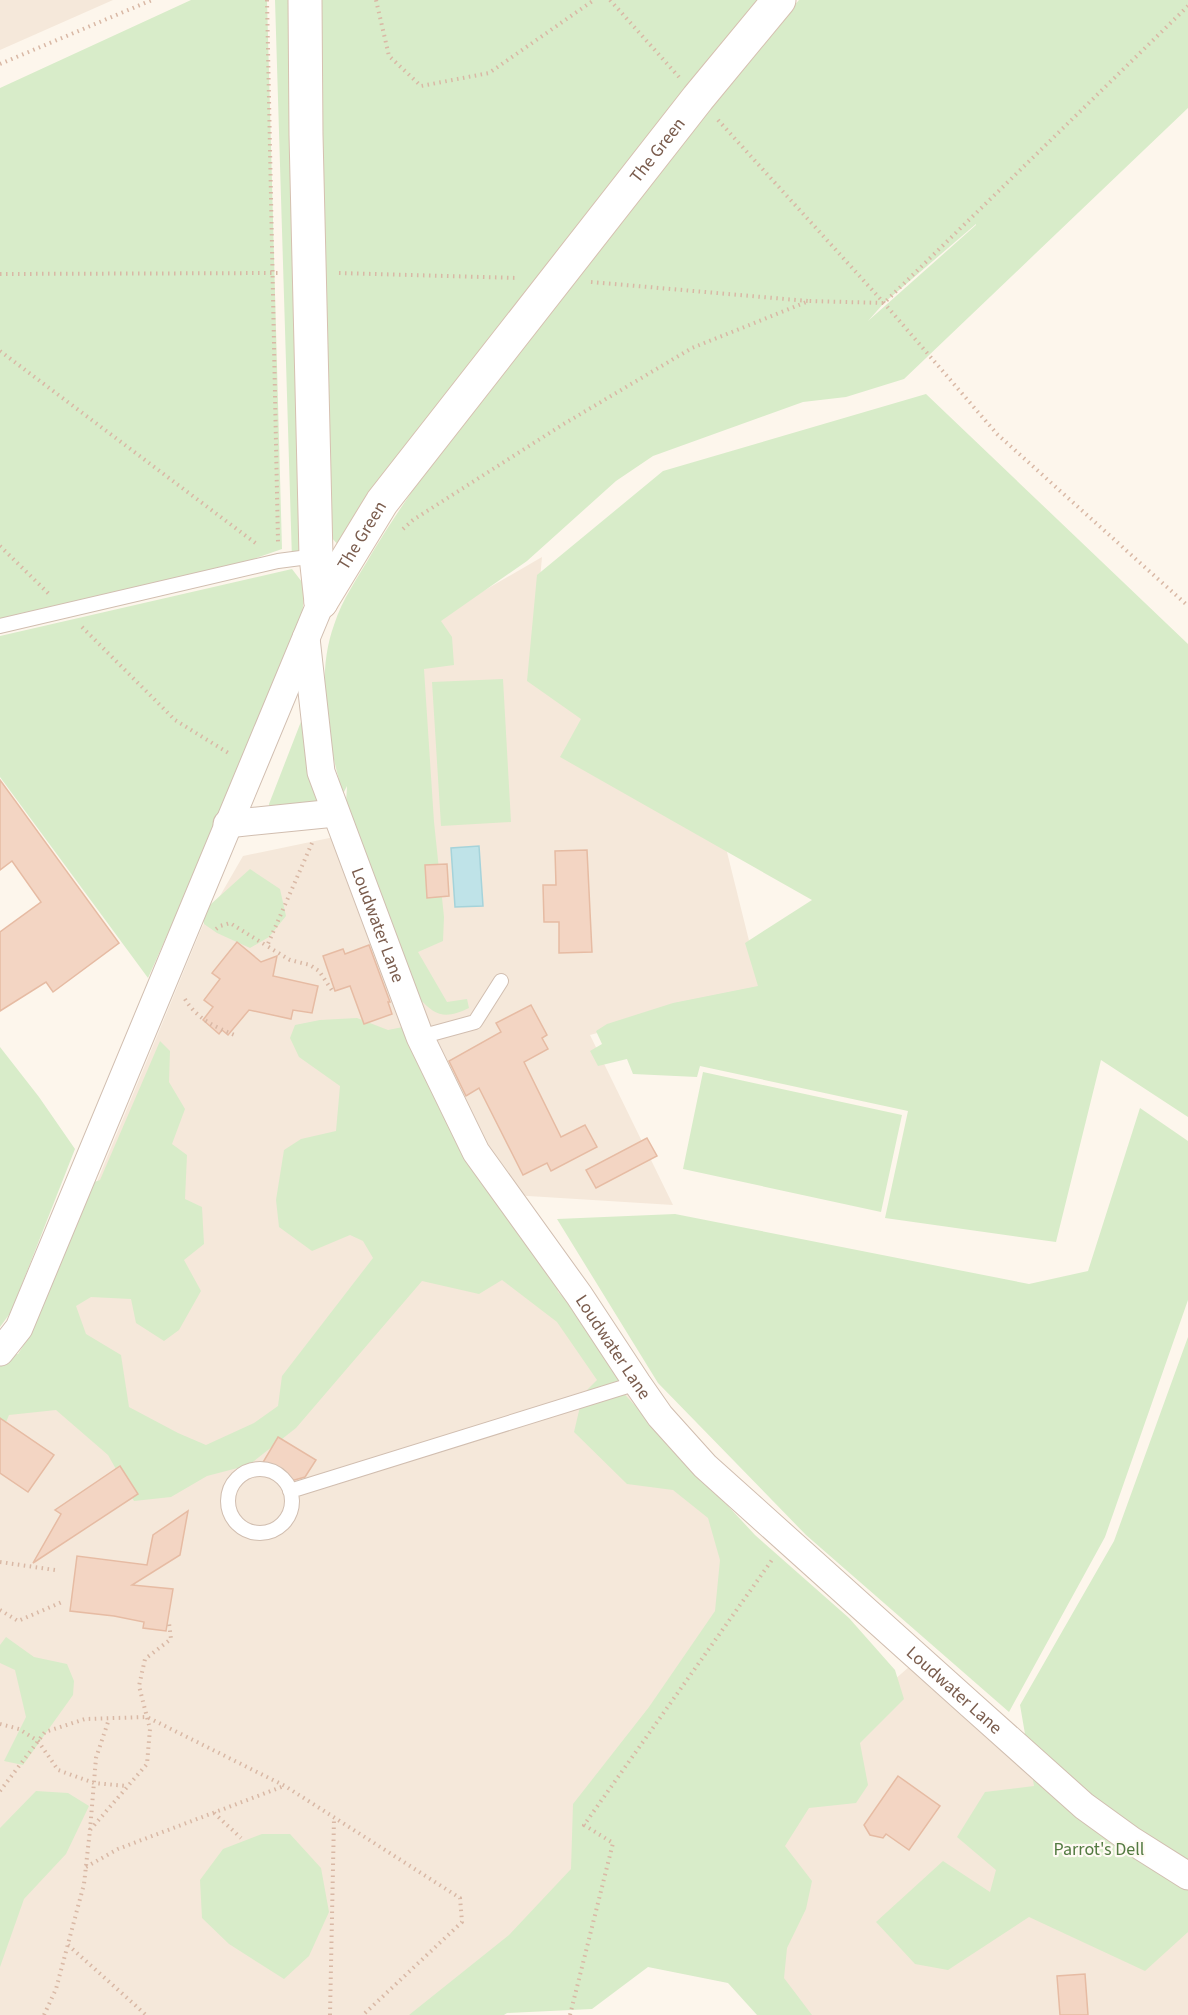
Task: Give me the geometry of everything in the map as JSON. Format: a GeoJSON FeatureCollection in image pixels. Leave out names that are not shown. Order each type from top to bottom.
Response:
{"type":"FeatureCollection","features":[{"type":"Feature","properties":{"kind":"street","name":"The Green"},"geometry":{"type":"LineString","coordinates":[[305,0],[316,556],[321,602]]}},
{"type":"Feature","properties":{"kind":"street","name":"The Green"},"geometry":{"type":"LineString","coordinates":[[321,602],[382,502],[698,98],[779,0]]}},
{"type":"Feature","properties":{"kind":"street"},"geometry":{"type":"LineString","coordinates":[[0,1352],[19,1328],[321,602]]}},
{"type":"Feature","properties":{"kind":"street","name":"Loudwater Lane"},"geometry":{"type":"LineString","coordinates":[[306,638],[321,772],[334,813],[420,1037],[476,1152],[579,1294],[660,1416],[705,1466],[1084,1806],[1131,1840],[1188,1876]]}},
{"type":"Feature","properties":{"kind":"street"},"geometry":{"type":"LineString","coordinates":[[227,824],[334,813]]}},
{"type":"Feature","properties":{"kind":"lane"},"geometry":{"type":"LineString","coordinates":[[0,626],[278,561],[316,556]]}},
{"type":"Feature","properties":{"kind":"lane"},"geometry":{"type":"LineString","coordinates":[[420,1037],[475,1022],[501,981]]}},
{"type":"Feature","properties":{"kind":"lane"},"geometry":{"type":"LineString","coordinates":[[290,1491],[637,1383]]}},
{"type":"Feature","properties":{"kind":"lane"},"geometry":{"type":"LineString","coordinates":[[267,1470],[277,1474],[290,1491],[292,1500],[290,1511],[286,1520],[278,1528],[257,1533],[247,1530],[231,1516],[228,1506],[231,1486],[238,1477],[246,1472],[267,1470]]}},
{"type":"Feature","properties":{"kind":"path"},"geometry":{"type":"LineString","coordinates":[[0,64],[152,0]]}},
{"type":"Feature","properties":{"kind":"path"},"geometry":{"type":"LineString","coordinates":[[267,0],[278,561]]}},
{"type":"Feature","properties":{"kind":"path"},"geometry":{"type":"LineString","coordinates":[[376,0],[389,56],[421,86],[489,73],[594,0]]}},
{"type":"Feature","properties":{"kind":"path"},"geometry":{"type":"LineString","coordinates":[[610,0],[884,303],[997,434],[1188,606]]}},
{"type":"Feature","properties":{"kind":"path"},"geometry":{"type":"LineString","coordinates":[[0,274],[309,272],[557,279],[808,301],[884,303],[1188,6]]}},
{"type":"Feature","properties":{"kind":"path"},"geometry":{"type":"LineString","coordinates":[[397,535],[413,520],[552,432],[692,348],[808,301]]}},
{"type":"Feature","properties":{"kind":"path"},"geometry":{"type":"LineString","coordinates":[[0,351],[278,561]]}},
{"type":"Feature","properties":{"kind":"path"},"geometry":{"type":"LineString","coordinates":[[0,546],[175,720],[252,766]]}},
{"type":"Feature","properties":{"kind":"path"},"geometry":{"type":"LineString","coordinates":[[267,946],[312,844],[334,813]]}},
{"type":"Feature","properties":{"kind":"path"},"geometry":{"type":"LineString","coordinates":[[214,931],[230,923],[290,960],[310,965],[319,971],[333,992]]}},
{"type":"Feature","properties":{"kind":"path"},"geometry":{"type":"LineString","coordinates":[[182,994],[192,1010],[208,1024],[237,1036]]}},
{"type":"Feature","properties":{"kind":"path"},"geometry":{"type":"LineString","coordinates":[[570,2015],[612,1843],[584,1825],[786,1540]]}},
{"type":"Feature","properties":{"kind":"path"},"geometry":{"type":"LineString","coordinates":[[0,1562],[55,1570]]}},
{"type":"Feature","properties":{"kind":"path"},"geometry":{"type":"LineString","coordinates":[[0,1610],[18,1621],[62,1602]]}},
{"type":"Feature","properties":{"kind":"path"},"geometry":{"type":"LineString","coordinates":[[90,1830],[147,1764],[150,1729],[139,1686],[145,1659],[171,1639],[169,1623]]}},
{"type":"Feature","properties":{"kind":"path"},"geometry":{"type":"LineString","coordinates":[[0,1791],[45,1732],[85,1719],[147,1717],[285,1786],[460,1898],[462,1922],[363,2015]]}},
{"type":"Feature","properties":{"kind":"path"},"geometry":{"type":"LineString","coordinates":[[44,2015],[56,1989],[84,1884],[96,1758],[109,1719]]}},
{"type":"Feature","properties":{"kind":"path"},"geometry":{"type":"LineString","coordinates":[[0,1724],[19,1729],[38,1741],[58,1770],[94,1783],[128,1786]]}},
{"type":"Feature","properties":{"kind":"path"},"geometry":{"type":"LineString","coordinates":[[86,1868],[118,1849],[285,1786]]}},
{"type":"Feature","properties":{"kind":"path"},"geometry":{"type":"LineString","coordinates":[[214,1813],[241,1838]]}},
{"type":"Feature","properties":{"kind":"path"},"geometry":{"type":"LineString","coordinates":[[330,2015],[334,1817]]}},
{"type":"Feature","properties":{"kind":"path"},"geometry":{"type":"LineString","coordinates":[[68,1945],[146,2015]]}},
{"type":"Feature","properties":{"kind":"shaded area"},"geometry":{"type":"Polygon","coordinates":[[[0,0],[113,0],[0,50],[0,0]]]}},
{"type":"Feature","properties":{"kind":"shaded area"},"geometry":{"type":"Polygon","coordinates":[[[542,557],[531,678],[587,718],[725,844],[761,989],[590,1035],[673,1205],[498,1194],[661,1431],[772,1559],[577,1877],[443,2015],[0,2015],[0,1380],[33,1337],[202,927],[243,856],[363,831],[404,637],[542,557]]]}},
{"type":"Feature","properties":{"kind":"shaded area"},"geometry":{"type":"Polygon","coordinates":[[[909,1667],[1077,1819],[1188,1895],[1188,2015],[775,2015],[718,1833],[909,1667]]]}},
{"type":"Feature","properties":{"kind":"green space"},"geometry":{"type":"Polygon","coordinates":[[[191,0],[267,0],[282,549],[245,562],[0,621],[0,88],[191,0]]]}},
{"type":"Feature","properties":{"kind":"green space"},"geometry":{"type":"Polygon","coordinates":[[[275,0],[294,0],[305,544],[292,560],[275,0]]]}},
{"type":"Feature","properties":{"kind":"green space"},"geometry":{"type":"Polygon","coordinates":[[[318,0],[777,0],[341,548],[330,536],[318,0]]]}},
{"type":"Feature","properties":{"kind":"green space"},"geometry":{"type":"Polygon","coordinates":[[[799,0],[1188,0],[1188,108],[904,379],[846,397],[803,402],[653,456],[616,481],[527,561],[441,621],[452,637],[454,665],[424,669],[434,822],[444,917],[443,941],[418,952],[447,1002],[467,999],[469,1008],[448,1015],[436,1012],[419,998],[346,803],[347,786],[343,794],[338,774],[329,732],[325,688],[328,645],[337,615],[372,553],[444,446],[694,127],[799,0]],[[976,225],[884,303],[868,321],[976,225]]]}},
{"type":"Feature","properties":{"kind":"green space"},"geometry":{"type":"Polygon","coordinates":[[[926,394],[1188,644],[1188,1117],[1101,1060],[1056,1242],[885,1218],[908,1111],[700,1066],[697,1077],[633,1074],[627,1059],[598,1066],[590,1051],[602,1044],[596,1031],[607,1024],[673,1003],[758,986],[745,943],[812,900],[560,757],[581,719],[527,681],[537,575],[663,471],[926,394]]]}},
{"type":"Feature","properties":{"kind":"green space"},"geometry":{"type":"Polygon","coordinates":[[[292,569],[305,586],[300,638],[148,978],[0,777],[0,636],[292,569]]]}},
{"type":"Feature","properties":{"kind":"green space"},"geometry":{"type":"Polygon","coordinates":[[[503,679],[511,822],[441,826],[432,682],[503,679]]]}},
{"type":"Feature","properties":{"kind":"green space"},"geometry":{"type":"Polygon","coordinates":[[[302,719],[309,728],[314,789],[318,805],[269,811],[269,804],[302,719]]]}},
{"type":"Feature","properties":{"kind":"green space"},"geometry":{"type":"Polygon","coordinates":[[[250,869],[280,889],[286,916],[269,937],[250,948],[217,933],[204,924],[202,912],[250,869]]]}},
{"type":"Feature","properties":{"kind":"green space"},"geometry":{"type":"Polygon","coordinates":[[[357,1018],[388,1030],[408,1026],[551,1255],[558,1292],[574,1307],[621,1382],[616,1385],[755,1535],[849,1618],[895,1670],[904,1699],[860,1743],[868,1785],[856,1803],[809,1808],[785,1846],[812,1881],[806,1909],[787,1948],[784,1978],[812,2015],[757,2015],[728,1983],[648,1967],[592,2009],[504,2015],[409,2015],[509,1935],[571,1869],[573,1804],[649,1707],[715,1611],[720,1560],[708,1518],[673,1490],[627,1484],[574,1432],[583,1394],[597,1380],[557,1322],[502,1280],[479,1294],[422,1281],[296,1428],[249,1465],[207,1476],[171,1497],[134,1501],[108,1455],[56,1410],[9,1415],[0,1437],[0,1356],[18,1354],[28,1338],[74,1189],[100,1180],[160,1041],[170,1051],[169,1082],[185,1109],[172,1144],[187,1155],[185,1199],[202,1207],[204,1244],[184,1260],[201,1291],[179,1330],[164,1341],[136,1323],[131,1299],[91,1297],[76,1306],[86,1334],[121,1355],[129,1407],[178,1433],[206,1445],[254,1423],[278,1406],[282,1376],[373,1258],[363,1241],[350,1235],[312,1251],[279,1227],[276,1200],[284,1150],[301,1139],[336,1131],[340,1086],[299,1057],[290,1038],[295,1025],[320,1020],[357,1018]]]}},
{"type":"Feature","properties":{"kind":"green space"},"geometry":{"type":"Polygon","coordinates":[[[0,1047],[39,1097],[75,1149],[11,1312],[0,1327],[0,1047]]]}},
{"type":"Feature","properties":{"kind":"green space"},"geometry":{"type":"Polygon","coordinates":[[[703,1072],[902,1115],[881,1212],[683,1169],[703,1072]]]}},
{"type":"Feature","properties":{"kind":"green space"},"geometry":{"type":"Polygon","coordinates":[[[1140,1108],[1188,1141],[1188,1300],[1105,1537],[1009,1712],[806,1535],[658,1383],[557,1219],[675,1214],[1029,1284],[1088,1271],[1140,1108]]]}},
{"type":"Feature","properties":{"kind":"green space","name":"Parrot's Dell"},"geometry":{"type":"Polygon","coordinates":[[[1188,1337],[1188,1932],[1145,1971],[1029,1917],[948,1970],[915,1964],[876,1922],[943,1861],[990,1892],[996,1870],[957,1837],[985,1792],[1034,1786],[1020,1705],[1114,1541],[1188,1337]]]}},
{"type":"Feature","properties":{"kind":"green space"},"geometry":{"type":"Polygon","coordinates":[[[6,1637],[34,1657],[67,1664],[74,1681],[73,1695],[23,1765],[4,1761],[26,1717],[15,1670],[0,1663],[0,1645],[6,1637]]]}},
{"type":"Feature","properties":{"kind":"green space"},"geometry":{"type":"Polygon","coordinates":[[[36,1791],[68,1793],[89,1806],[66,1854],[24,1899],[0,1967],[0,1828],[36,1791]]]}},
{"type":"Feature","properties":{"kind":"green space"},"geometry":{"type":"Polygon","coordinates":[[[262,1834],[290,1834],[321,1868],[329,1912],[309,1956],[284,1979],[229,1944],[202,1918],[200,1880],[223,1849],[262,1834]]]}},
{"type":"Feature","properties":{"kind":"water"},"geometry":{"type":"Polygon","coordinates":[[[479,846],[483,906],[455,907],[451,848],[479,846]]]}},
{"type":"Feature","properties":{"kind":"building"},"geometry":{"type":"Polygon","coordinates":[[[0,780],[119,943],[53,992],[46,982],[0,1011],[0,932],[41,902],[12,861],[0,870],[0,780]]]}},
{"type":"Feature","properties":{"kind":"building"},"geometry":{"type":"Polygon","coordinates":[[[587,850],[592,952],[559,953],[559,922],[544,922],[543,885],[556,885],[555,851],[587,850]]]}},
{"type":"Feature","properties":{"kind":"building"},"geometry":{"type":"Polygon","coordinates":[[[447,864],[449,896],[427,898],[425,865],[447,864]]]}},
{"type":"Feature","properties":{"kind":"building"},"geometry":{"type":"Polygon","coordinates":[[[237,942],[261,962],[277,956],[273,976],[318,986],[312,1013],[293,1010],[291,1019],[249,1010],[228,1035],[222,1030],[219,1034],[203,1020],[213,1007],[204,1000],[220,979],[212,973],[237,942]]]}},
{"type":"Feature","properties":{"kind":"building"},"geometry":{"type":"Polygon","coordinates":[[[369,945],[390,1002],[388,1002],[392,1014],[364,1024],[350,986],[335,991],[323,956],[343,949],[345,954],[369,945]]]}},
{"type":"Feature","properties":{"kind":"building"},"geometry":{"type":"Polygon","coordinates":[[[531,1005],[547,1035],[542,1038],[548,1049],[524,1062],[561,1137],[585,1125],[597,1147],[551,1171],[547,1163],[523,1175],[479,1088],[466,1096],[449,1061],[501,1032],[496,1023],[531,1005]]]}},
{"type":"Feature","properties":{"kind":"building"},"geometry":{"type":"Polygon","coordinates":[[[647,1138],[657,1156],[596,1188],[586,1170],[647,1138]]]}},
{"type":"Feature","properties":{"kind":"building"},"geometry":{"type":"Polygon","coordinates":[[[0,1418],[54,1455],[28,1492],[0,1473],[0,1418]]]}},
{"type":"Feature","properties":{"kind":"building"},"geometry":{"type":"Polygon","coordinates":[[[278,1437],[316,1460],[305,1477],[291,1481],[262,1464],[278,1437]]]}},
{"type":"Feature","properties":{"kind":"building"},"geometry":{"type":"Polygon","coordinates":[[[120,1466],[138,1494],[33,1563],[61,1514],[55,1510],[120,1466]]]}},
{"type":"Feature","properties":{"kind":"building"},"geometry":{"type":"Polygon","coordinates":[[[188,1511],[180,1555],[132,1585],[173,1589],[166,1631],[143,1628],[144,1622],[70,1611],[77,1556],[147,1565],[153,1535],[188,1511]]]}},
{"type":"Feature","properties":{"kind":"building"},"geometry":{"type":"Polygon","coordinates":[[[898,1776],[940,1806],[909,1850],[886,1834],[883,1838],[870,1835],[864,1825],[898,1776]]]}},
{"type":"Feature","properties":{"kind":"building"},"geometry":{"type":"Polygon","coordinates":[[[1085,1974],[1088,2015],[1060,2015],[1057,1976],[1085,1974]]]}}]}
